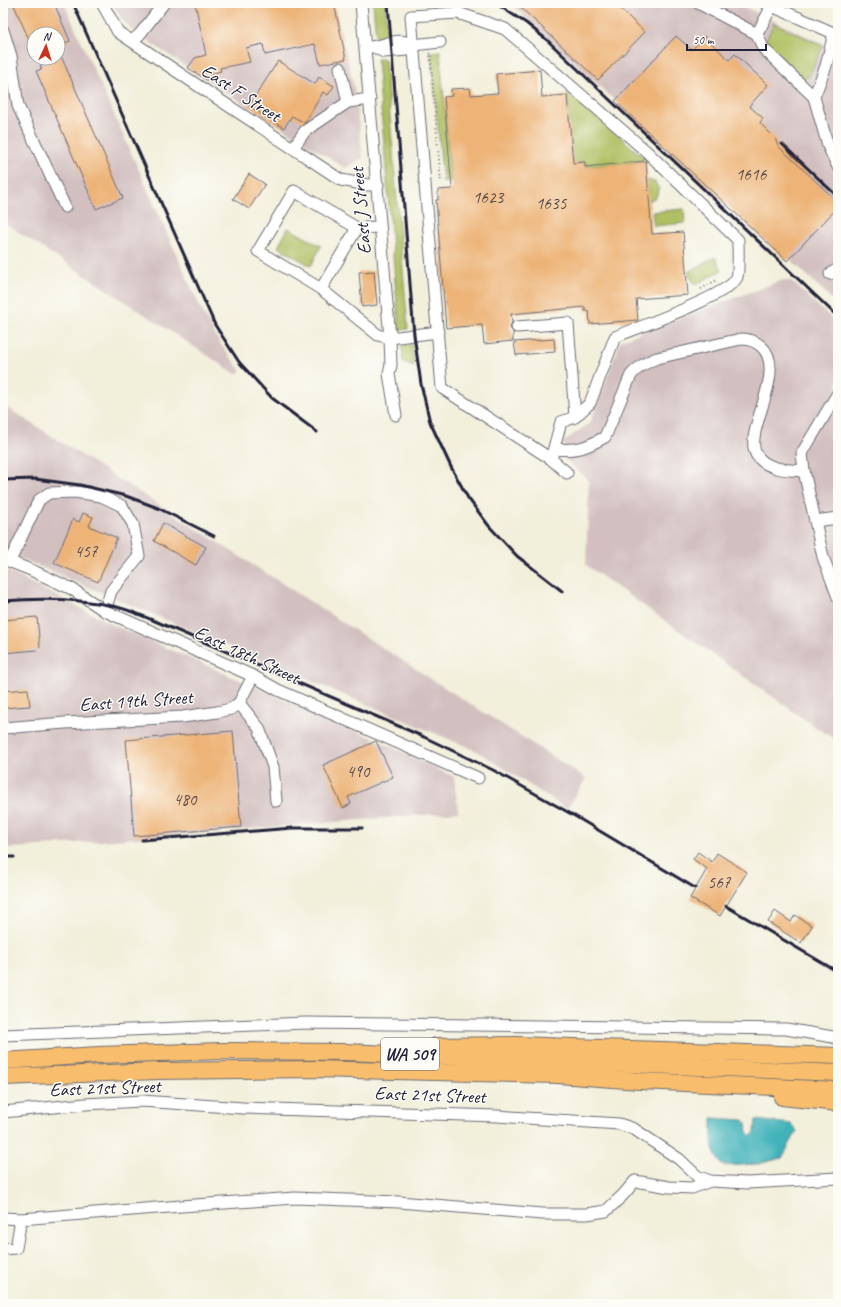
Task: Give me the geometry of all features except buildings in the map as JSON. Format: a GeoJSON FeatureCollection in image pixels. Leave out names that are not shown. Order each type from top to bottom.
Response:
{"type":"FeatureCollection","features":[{"type":"Feature","properties":{"kind":"highway"},"geometry":{"type":"LineString","coordinates":[[346,1052],[405,1047],[487,1045],[838,1056]]}},
{"type":"Feature","properties":{"kind":"highway","name":"WA 509"},"geometry":{"type":"LineString","coordinates":[[3,1061],[98,1055],[214,1051],[346,1052],[838,1073]]}},
{"type":"Feature","properties":{"kind":"highway","name":"WA 509"},"geometry":{"type":"LineString","coordinates":[[3,1077],[158,1071],[314,1069],[558,1075],[815,1095]]}},
{"type":"Feature","properties":{"kind":"highway"},"geometry":{"type":"LineString","coordinates":[[815,1095],[838,1090]]}},
{"type":"Feature","properties":{"kind":"highway"},"geometry":{"type":"LineString","coordinates":[[815,1095],[838,1103]]}},
{"type":"Feature","properties":{"kind":"street","name":"East F Street"},"geometry":{"type":"LineString","coordinates":[[102,3],[118,32],[292,148],[341,180],[368,185],[378,185]]}},
{"type":"Feature","properties":{"kind":"street"},"geometry":{"type":"LineString","coordinates":[[132,41],[140,34],[164,3]]}},
{"type":"Feature","properties":{"kind":"street","name":"East J Street"},"geometry":{"type":"LineString","coordinates":[[361,3],[370,47],[370,99],[390,338],[391,365],[389,374],[396,415]]}},
{"type":"Feature","properties":{"kind":"street"},"geometry":{"type":"LineString","coordinates":[[698,3],[758,34]]}},
{"type":"Feature","properties":{"kind":"street"},"geometry":{"type":"LineString","coordinates":[[814,97],[836,34],[768,5],[758,34],[763,48],[814,97],[828,146],[838,167]]}},
{"type":"Feature","properties":{"kind":"street"},"geometry":{"type":"LineString","coordinates":[[553,454],[561,422],[576,417],[590,403],[615,337],[702,302],[731,286],[737,277],[738,240],[646,151],[505,29],[458,13],[411,16],[442,388],[553,454],[567,473]]}},
{"type":"Feature","properties":{"kind":"street"},"geometry":{"type":"LineString","coordinates":[[3,30],[11,56],[18,106],[65,207]]}},
{"type":"Feature","properties":{"kind":"street"},"geometry":{"type":"LineString","coordinates":[[370,47],[383,43],[407,41],[413,45],[440,42]]}},
{"type":"Feature","properties":{"kind":"street"},"geometry":{"type":"LineString","coordinates":[[340,68],[348,102]]}},
{"type":"Feature","properties":{"kind":"street"},"geometry":{"type":"LineString","coordinates":[[292,148],[305,132],[348,102],[370,99]]}},
{"type":"Feature","properties":{"kind":"street"},"geometry":{"type":"LineString","coordinates":[[380,227],[358,228],[294,191],[258,251],[321,289],[378,335],[390,338],[438,332]]}},
{"type":"Feature","properties":{"kind":"street"},"geometry":{"type":"LineString","coordinates":[[321,289],[358,228]]}},
{"type":"Feature","properties":{"kind":"street"},"geometry":{"type":"LineString","coordinates":[[517,327],[568,323],[576,417]]}},
{"type":"Feature","properties":{"kind":"street"},"geometry":{"type":"LineString","coordinates":[[553,454],[586,448],[605,437],[631,375],[645,362],[680,352],[741,339],[748,339],[759,344],[765,350],[769,363],[767,390],[754,436],[754,450],[756,456],[768,465],[778,469],[804,471]]}},
{"type":"Feature","properties":{"kind":"street"},"geometry":{"type":"LineString","coordinates":[[838,393],[802,453],[804,471],[823,557],[838,597]]}},
{"type":"Feature","properties":{"kind":"street"},"geometry":{"type":"LineString","coordinates":[[6,560],[40,500],[49,493],[75,492],[101,496],[122,506],[133,524],[139,556],[111,591],[105,611]]}},
{"type":"Feature","properties":{"kind":"street"},"geometry":{"type":"LineString","coordinates":[[815,521],[838,518]]}},
{"type":"Feature","properties":{"kind":"street","name":"East 18th Street"},"geometry":{"type":"LineString","coordinates":[[6,560],[72,589],[105,611],[253,676],[278,690],[478,778]]}},
{"type":"Feature","properties":{"kind":"street"},"geometry":{"type":"LineString","coordinates":[[253,676],[239,703],[259,728],[273,767],[276,801]]}},
{"type":"Feature","properties":{"kind":"street","name":"East 19th Street"},"geometry":{"type":"LineString","coordinates":[[3,728],[65,723],[183,717],[231,709],[239,703]]}},
{"type":"Feature","properties":{"kind":"street"},"geometry":{"type":"LineString","coordinates":[[3,1035],[306,1022],[786,1029],[838,1039]]}},
{"type":"Feature","properties":{"kind":"street","name":"East 21st Street"},"geometry":{"type":"LineString","coordinates":[[3,1112],[84,1104],[142,1101],[243,1108],[497,1116],[619,1124],[634,1129],[679,1159],[697,1176],[710,1181],[748,1183],[838,1178]]}},
{"type":"Feature","properties":{"kind":"street"},"geometry":{"type":"LineString","coordinates":[[3,1218],[21,1219],[295,1198],[399,1202],[542,1214],[587,1214],[606,1211],[635,1181],[669,1187],[692,1188],[710,1181]]}},
{"type":"Feature","properties":{"kind":"street"},"geometry":{"type":"LineString","coordinates":[[3,1249],[16,1248],[21,1219]]}},
{"type":"Feature","properties":{"kind":"path"},"geometry":{"type":"LineString","coordinates":[[425,54],[430,53],[441,183]]}},
{"type":"Feature","properties":{"kind":"path"},"geometry":{"type":"LineString","coordinates":[[700,289],[721,278]]}},
{"type":"Feature","properties":{"kind":"shaded area"},"geometry":{"type":"Polygon","coordinates":[[[3,3],[64,3],[201,309],[219,342],[241,371],[236,374],[3,222],[3,3]]]}},
{"type":"Feature","properties":{"kind":"shaded area"},"geometry":{"type":"Polygon","coordinates":[[[112,3],[334,3],[354,87],[363,158],[345,168],[188,68],[132,30],[121,18],[112,3]]]}},
{"type":"Feature","properties":{"kind":"shaded area"},"geometry":{"type":"Polygon","coordinates":[[[510,3],[737,3],[838,51],[838,305],[790,259],[787,261],[510,3]]]}},
{"type":"Feature","properties":{"kind":"shaded area"},"geometry":{"type":"Polygon","coordinates":[[[783,280],[791,281],[838,324],[838,741],[814,726],[586,565],[589,481],[564,458],[563,442],[590,423],[621,340],[783,280]]]}},
{"type":"Feature","properties":{"kind":"shaded area"},"geometry":{"type":"Polygon","coordinates":[[[3,405],[586,778],[567,809],[477,751],[3,551],[3,405]]]}},
{"type":"Feature","properties":{"kind":"shaded area"},"geometry":{"type":"Polygon","coordinates":[[[3,569],[114,625],[377,740],[454,777],[458,812],[3,849],[3,569]]]}},
{"type":"Feature","properties":{"kind":"green space"},"geometry":{"type":"Polygon","coordinates":[[[373,3],[385,3],[388,39],[376,37],[373,3]]]}},
{"type":"Feature","properties":{"kind":"green space"},"geometry":{"type":"Polygon","coordinates":[[[774,23],[823,46],[809,76],[803,79],[769,47],[766,40],[774,23]]]}},
{"type":"Feature","properties":{"kind":"green space"},"geometry":{"type":"Polygon","coordinates":[[[440,51],[451,182],[443,182],[431,52],[440,51]]]}},
{"type":"Feature","properties":{"kind":"green space"},"geometry":{"type":"Polygon","coordinates":[[[377,59],[385,59],[408,329],[399,330],[377,59]]]}},
{"type":"Feature","properties":{"kind":"green space"},"geometry":{"type":"Polygon","coordinates":[[[569,94],[647,160],[585,167],[585,162],[573,163],[567,95],[569,94]]]}},
{"type":"Feature","properties":{"kind":"green space"},"geometry":{"type":"Polygon","coordinates":[[[647,180],[655,182],[659,189],[656,197],[649,201],[647,180]]]}},
{"type":"Feature","properties":{"kind":"green space"},"geometry":{"type":"Polygon","coordinates":[[[684,209],[685,223],[654,226],[652,212],[684,209]]]}},
{"type":"Feature","properties":{"kind":"green space"},"geometry":{"type":"Polygon","coordinates":[[[288,228],[321,246],[311,266],[278,247],[288,228]]]}},
{"type":"Feature","properties":{"kind":"green space"},"geometry":{"type":"Polygon","coordinates":[[[715,257],[722,270],[695,285],[688,272],[715,257]]]}},
{"type":"Feature","properties":{"kind":"green space"},"geometry":{"type":"Polygon","coordinates":[[[412,344],[414,366],[403,362],[402,345],[412,344]]]}},
{"type":"Feature","properties":{"kind":"water"},"geometry":{"type":"Polygon","coordinates":[[[712,1118],[744,1120],[746,1123],[747,1132],[751,1136],[755,1132],[756,1120],[791,1124],[797,1131],[782,1158],[758,1164],[724,1166],[716,1156],[712,1144],[712,1118]]]}},
{"type":"Feature","properties":{"kind":"railway"},"geometry":{"type":"LineString","coordinates":[[73,3],[215,325],[239,362],[272,398],[317,432]]}},
{"type":"Feature","properties":{"kind":"railway"},"geometry":{"type":"LineString","coordinates":[[388,3],[414,335],[421,384],[430,422],[451,467],[468,498],[489,526],[517,556],[562,591]]}},
{"type":"Feature","properties":{"kind":"railway"},"geometry":{"type":"LineString","coordinates":[[495,3],[526,23],[547,40],[838,317]]}},
{"type":"Feature","properties":{"kind":"railway"},"geometry":{"type":"LineString","coordinates":[[835,3],[838,10]]}},
{"type":"Feature","properties":{"kind":"railway"},"geometry":{"type":"LineString","coordinates":[[782,144],[838,197]]}},
{"type":"Feature","properties":{"kind":"railway"},"geometry":{"type":"LineString","coordinates":[[3,480],[35,479],[80,485],[126,496],[158,508],[214,536]]}},
{"type":"Feature","properties":{"kind":"railway"},"geometry":{"type":"LineString","coordinates":[[3,601],[32,599],[75,600],[103,604],[131,611],[424,737],[493,770],[573,815],[695,888]]}},
{"type":"Feature","properties":{"kind":"railway"},"geometry":{"type":"LineString","coordinates":[[142,840],[293,828],[362,828]]}},
{"type":"Feature","properties":{"kind":"railway"},"geometry":{"type":"LineString","coordinates":[[3,857],[14,857]]}},
{"type":"Feature","properties":{"kind":"railway"},"geometry":{"type":"LineString","coordinates":[[726,906],[838,972]]}}]}
